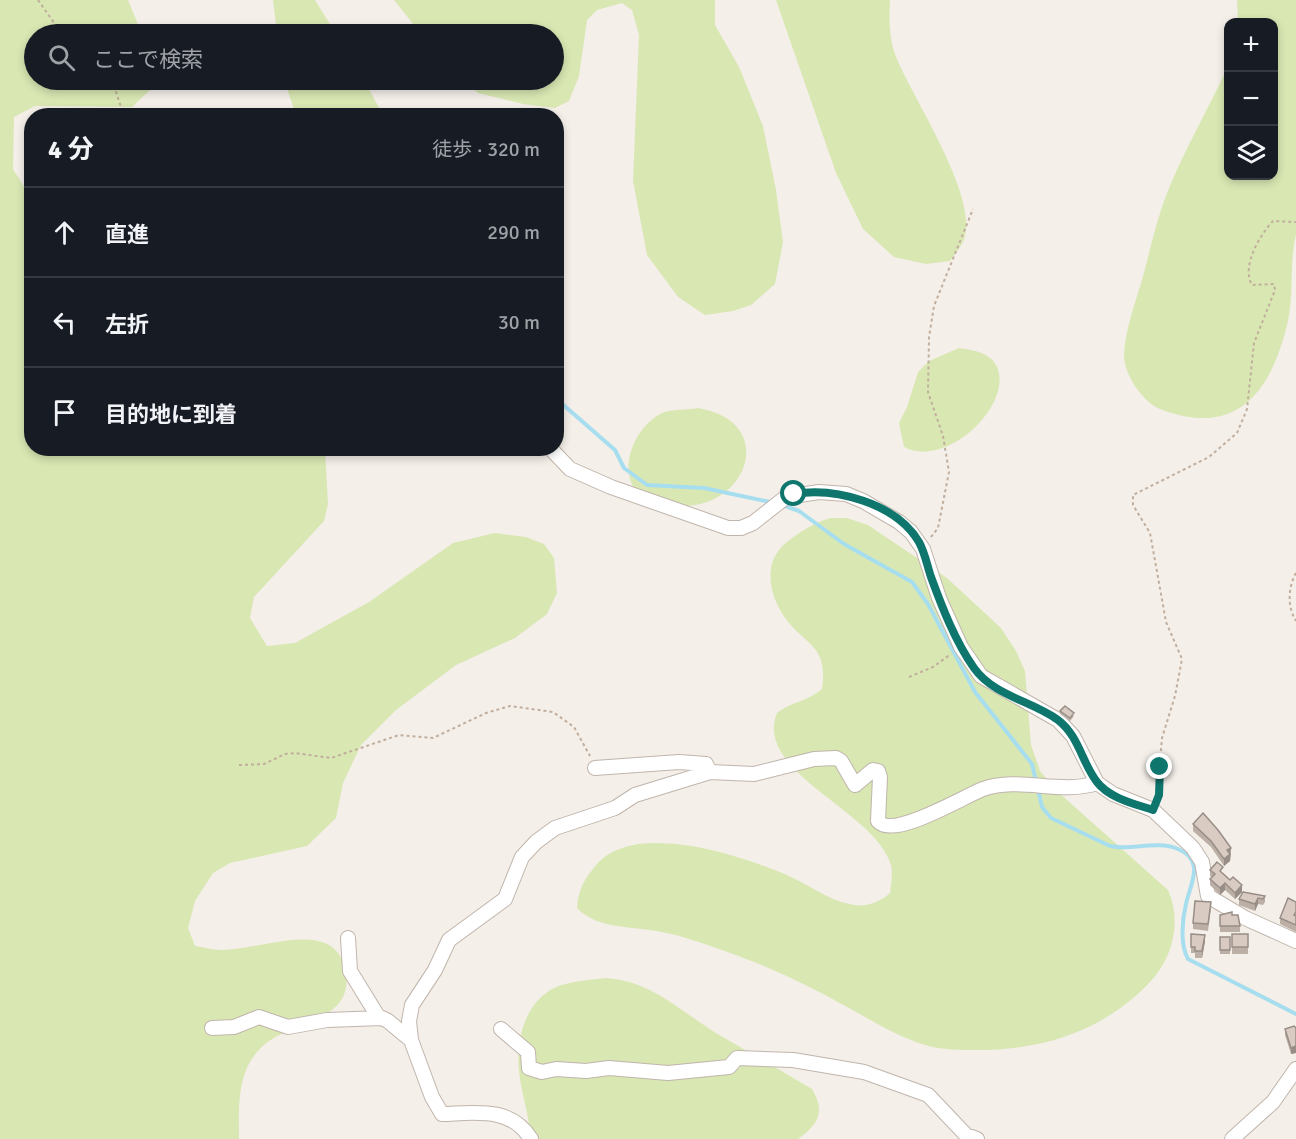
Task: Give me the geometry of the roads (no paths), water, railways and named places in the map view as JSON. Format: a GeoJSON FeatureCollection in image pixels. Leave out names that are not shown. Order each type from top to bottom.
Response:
{"type":"FeatureCollection","features":[{"type":"Feature","properties":{"kind":"street"},"geometry":{"type":"LineString","coordinates":[[558,456],[570,469],[611,487],[714,525],[741,528],[753,523],[786,497],[804,492],[832,492],[863,501],[899,522],[911,532],[923,549],[939,598],[973,666],[991,684],[1037,707],[1065,726],[1097,783],[1113,794],[1153,810],[1198,854],[1208,896],[1245,918],[1296,941]]}},
{"type":"Feature","properties":{"kind":"street"},"geometry":{"type":"LineString","coordinates":[[531,1139],[526,1131],[509,1117],[499,1113],[442,1114],[432,1097],[411,1040],[409,1021],[412,1005],[435,970],[448,940],[505,899],[522,857],[536,842],[555,828],[615,808],[635,795],[710,772],[754,774],[814,759],[836,758],[841,761],[855,784],[876,770],[880,777],[878,821],[884,824],[903,824],[926,818],[953,803],[995,786],[1076,788],[1097,783]]}},
{"type":"Feature","properties":{"kind":"street"},"geometry":{"type":"LineString","coordinates":[[595,768],[679,762],[706,764],[710,772]]}},
{"type":"Feature","properties":{"kind":"street"},"geometry":{"type":"LineString","coordinates":[[348,938],[350,971],[379,1018]]}},
{"type":"Feature","properties":{"kind":"street"},"geometry":{"type":"LineString","coordinates":[[212,1029],[234,1026],[259,1017],[288,1027],[327,1020],[379,1018],[388,1021],[411,1040]]}},
{"type":"Feature","properties":{"kind":"street"},"geometry":{"type":"LineString","coordinates":[[501,1029],[528,1052],[529,1068],[542,1072],[556,1069],[586,1071],[609,1068],[668,1073],[729,1067],[737,1058],[757,1057],[837,1066],[928,1095],[966,1135],[977,1139]]}},
{"type":"Feature","properties":{"kind":"street"},"geometry":{"type":"LineString","coordinates":[[1232,1139],[1274,1102],[1296,1069]]}},
{"type":"Feature","properties":{"kind":"waterway"},"geometry":{"type":"LineString","coordinates":[[564,405],[615,450],[624,468],[647,485],[704,488],[775,503]]}},
{"type":"Feature","properties":{"kind":"waterway"},"geometry":{"type":"LineString","coordinates":[[782,505],[799,511],[844,544],[912,582],[928,604],[975,692],[1032,764],[1042,807],[1051,818],[1110,846],[1161,845],[1170,846],[1187,854],[1194,866],[1183,925],[1184,947],[1188,959],[1296,1014]]}}]}
